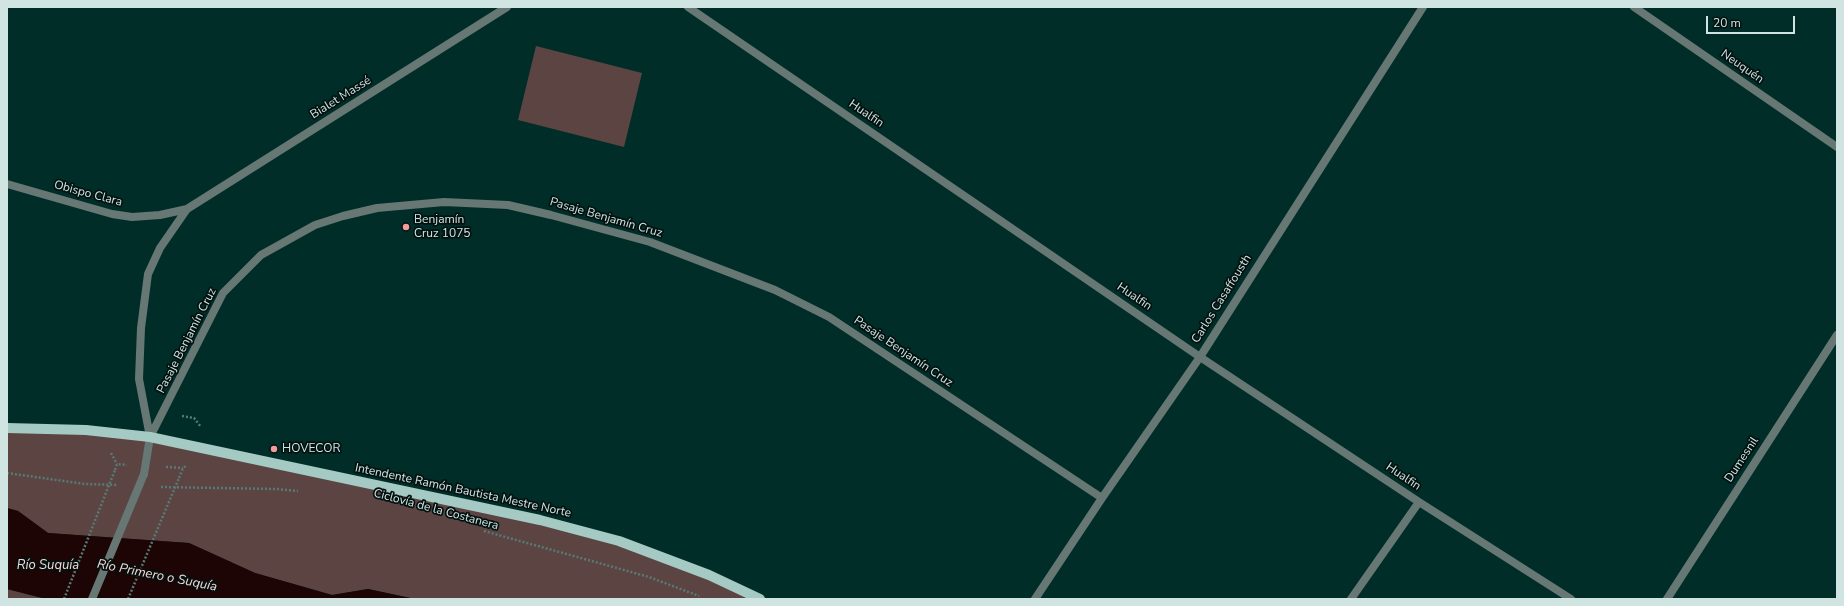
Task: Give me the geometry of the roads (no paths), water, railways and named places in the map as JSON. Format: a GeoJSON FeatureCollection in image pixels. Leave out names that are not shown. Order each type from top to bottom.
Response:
{"type":"FeatureCollection","features":[{"type":"Feature","properties":{"kind":"main road","name":"Intendente Ramón Bautista Mestre Norte"},"geometry":{"type":"LineString","coordinates":[[7,428],[86,430],[150,437],[540,520],[618,541],[709,575],[760,599]]}},
{"type":"Feature","properties":{"kind":"street","name":"Bialet Massé"},"geometry":{"type":"LineString","coordinates":[[187,209],[508,7]]}},
{"type":"Feature","properties":{"kind":"street","name":"Hualfin"},"geometry":{"type":"LineString","coordinates":[[688,7],[1200,357],[1419,502],[1571,599]]}},
{"type":"Feature","properties":{"kind":"street","name":"Carlos Casaffousth"},"geometry":{"type":"LineString","coordinates":[[1035,599],[1102,498],[1200,357],[1423,7]]}},
{"type":"Feature","properties":{"kind":"street","name":"Neuquén"},"geometry":{"type":"LineString","coordinates":[[1634,7],[1837,147]]}},
{"type":"Feature","properties":{"kind":"street","name":"Obispo Clara"},"geometry":{"type":"LineString","coordinates":[[7,184],[112,214],[132,217],[160,215],[187,209]]}},
{"type":"Feature","properties":{"kind":"street","name":"Pasaje Benjamín Cruz"},"geometry":{"type":"LineString","coordinates":[[150,437],[223,293],[261,255],[315,225],[342,216],[377,208],[444,202],[508,205],[650,242],[775,290],[829,317],[1102,498]]}},
{"type":"Feature","properties":{"kind":"street"},"geometry":{"type":"LineString","coordinates":[[92,599],[144,474],[150,437],[139,379],[141,328],[148,274],[160,248],[187,209]]}},
{"type":"Feature","properties":{"kind":"street","name":"Dumesnil"},"geometry":{"type":"LineString","coordinates":[[1666,599],[1837,335]]}},
{"type":"Feature","properties":{"kind":"street"},"geometry":{"type":"LineString","coordinates":[[1351,599],[1419,502]]}},
{"type":"Feature","properties":{"kind":"water","name":"Río Suquía"},"geometry":{"type":"Polygon","coordinates":[[[7,508],[18,511],[48,533],[189,543],[255,573],[332,595],[368,589],[415,599],[47,599],[7,589],[7,508]]]}},
{"type":"Feature","properties":{"kind":"place","name":"Benjamín Cruz 1075"},"geometry":{"type":"Point","coordinates":[406,227]}},
{"type":"Feature","properties":{"kind":"place","name":"HOVECOR"},"geometry":{"type":"Point","coordinates":[274,449]}},
{"type":"Feature","properties":{"kind":"water label","name":"Río Primero o Suquía"},"geometry":{"type":"Point","coordinates":[157,576]}}]}
